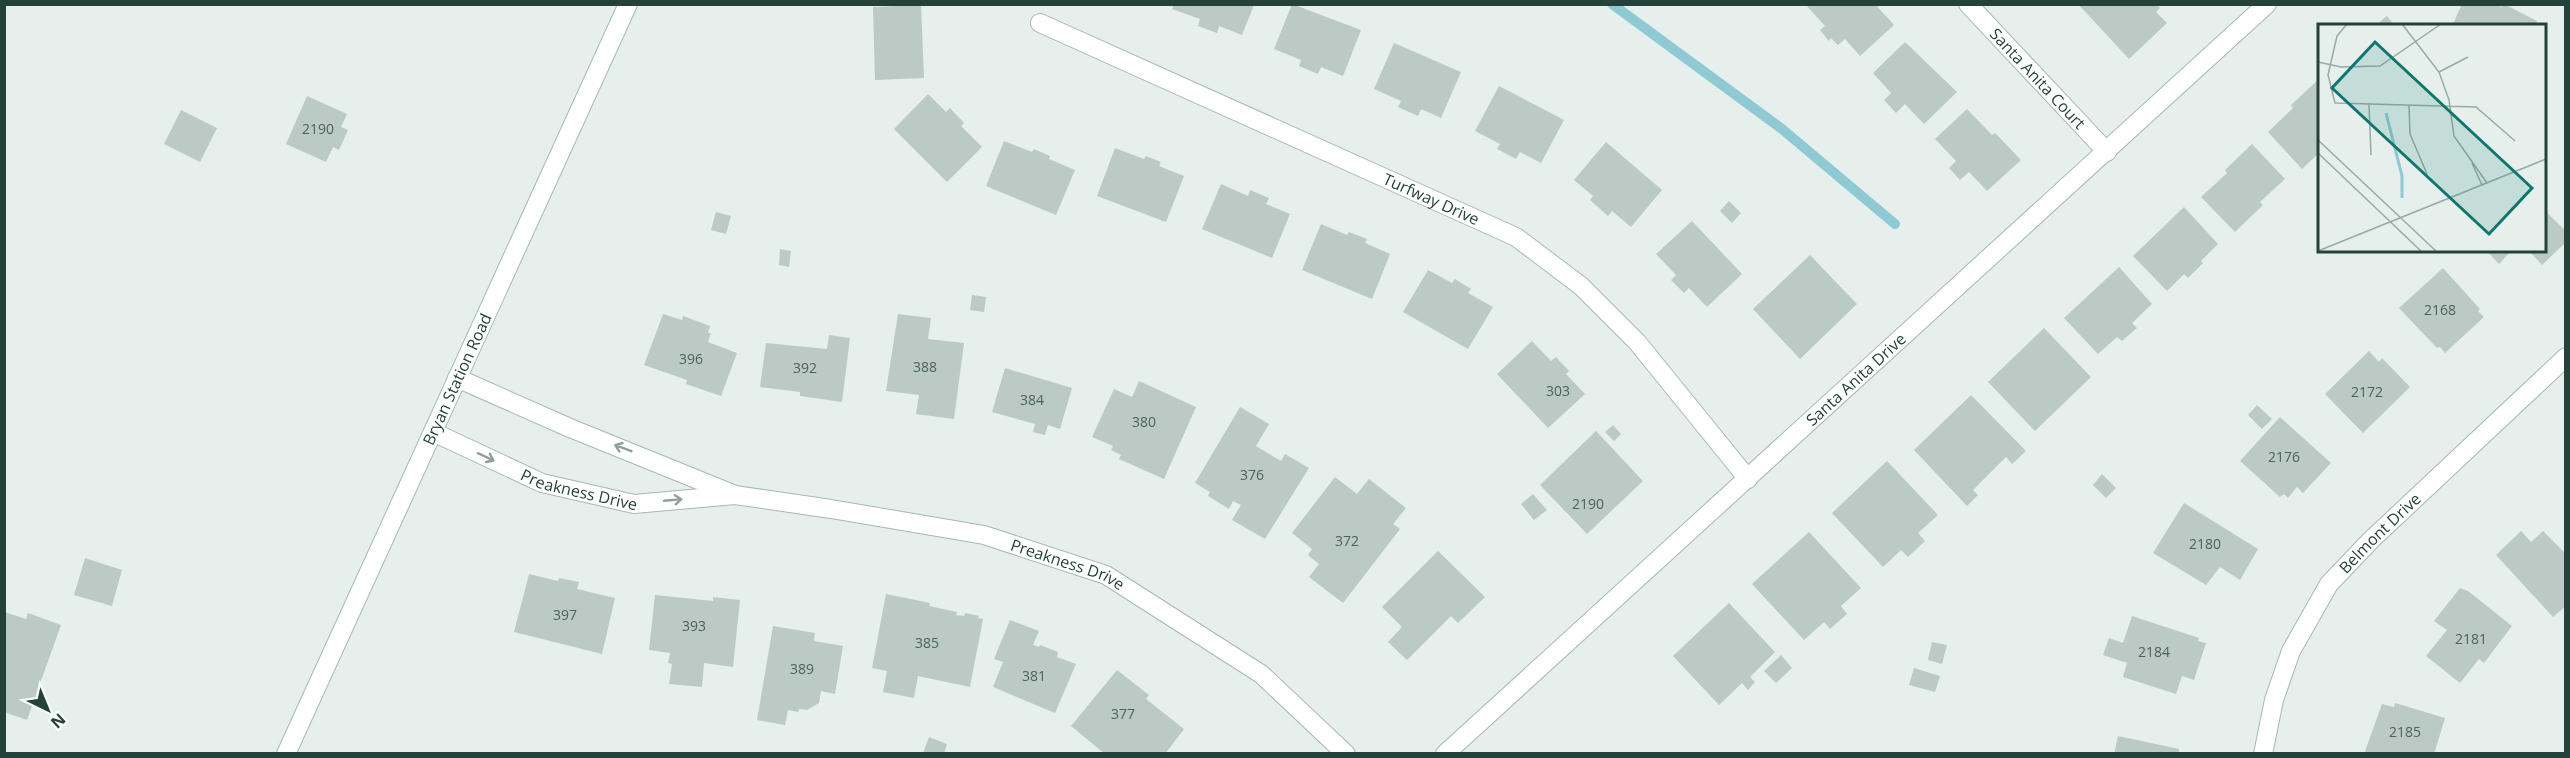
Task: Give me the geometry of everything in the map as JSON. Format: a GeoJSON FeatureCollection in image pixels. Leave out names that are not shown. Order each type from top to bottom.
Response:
{"type":"FeatureCollection","features":[{"type":"Feature","properties":{"kind":"street","name":"Bryan Station Road"},"geometry":{"type":"LineString","coordinates":[[286,753],[628,4]]}},
{"type":"Feature","properties":{"kind":"street","name":"Santa Anita Court"},"geometry":{"type":"LineString","coordinates":[[1968,4],[2107,152]]}},
{"type":"Feature","properties":{"kind":"street","name":"Santa Anita Drive"},"geometry":{"type":"LineString","coordinates":[[1445,753],[2267,4]]}},
{"type":"Feature","properties":{"kind":"street","name":"Turfway Drive"},"geometry":{"type":"LineString","coordinates":[[1040,23],[1516,237],[1581,286],[1637,342],[1748,479]]}},
{"type":"Feature","properties":{"kind":"street","name":"Belmont Drive"},"geometry":{"type":"LineString","coordinates":[[2263,753],[2274,700],[2291,651],[2329,584],[2371,540],[2565,357]]}},
{"type":"Feature","properties":{"kind":"street","name":"Preakness Drive"},"geometry":{"type":"LineString","coordinates":[[457,378],[570,428],[735,495],[984,535],[1106,574],[1261,674],[1346,753]]}},
{"type":"Feature","properties":{"kind":"street","name":"Preakness Drive"},"geometry":{"type":"LineString","coordinates":[[433,432],[542,483],[634,504],[735,495]]}},
{"type":"Feature","properties":{"kind":"building"},"geometry":{"type":"Polygon","coordinates":[[[1292,4],[1361,30],[1343,76],[1321,67],[1318,74],[1299,66],[1301,60],[1274,49],[1292,4]]]}},
{"type":"Feature","properties":{"kind":"building"},"geometry":{"type":"Polygon","coordinates":[[[1809,4],[1875,4],[1894,25],[1860,56],[1845,39],[1838,45],[1831,38],[1829,41],[1820,30],[1825,26],[1807,6],[1809,4]]]}},
{"type":"Feature","properties":{"kind":"building"},"geometry":{"type":"Polygon","coordinates":[[[2078,4],[2156,4],[2160,8],[2156,12],[2167,23],[2129,59],[2078,4]]]}},
{"type":"Feature","properties":{"kind":"building"},"geometry":{"type":"Polygon","coordinates":[[[2462,4],[2497,4],[2501,7],[2504,4],[2537,21],[2536,24],[2453,24],[2462,4]]]}},
{"type":"Feature","properties":{"kind":"building"},"geometry":{"type":"Polygon","coordinates":[[[921,5],[924,78],[875,80],[873,7],[921,5]]]}},
{"type":"Feature","properties":{"kind":"building"},"geometry":{"type":"Polygon","coordinates":[[[1174,5],[1254,5],[1242,35],[1219,26],[1217,33],[1198,26],[1200,19],[1172,9],[1174,5]]]}},
{"type":"Feature","properties":{"kind":"building"},"geometry":{"type":"Polygon","coordinates":[[[2387,16],[2393,24],[2378,24],[2387,16]]]}},
{"type":"Feature","properties":{"kind":"building"},"geometry":{"type":"Polygon","coordinates":[[[1905,42],[1957,92],[1924,124],[1905,104],[1896,113],[1884,100],[1891,93],[1873,73],[1905,42]]]}},
{"type":"Feature","properties":{"kind":"building"},"geometry":{"type":"Polygon","coordinates":[[[1394,43],[1461,72],[1441,118],[1421,109],[1418,116],[1398,107],[1401,101],[1374,89],[1394,43]]]}},
{"type":"Feature","properties":{"kind":"building"},"geometry":{"type":"Polygon","coordinates":[[[2318,80],[2318,154],[2302,169],[2268,132],[2293,108],[2291,105],[2318,80]]]}},
{"type":"Feature","properties":{"kind":"building"},"geometry":{"type":"Polygon","coordinates":[[[1499,86],[1564,120],[1541,163],[1520,152],[1516,159],[1497,149],[1500,144],[1475,131],[1499,86]]]}},
{"type":"Feature","properties":{"kind":"building"},"geometry":{"type":"Polygon","coordinates":[[[928,94],[946,112],[950,108],[964,123],[961,126],[982,147],[947,182],[894,129],[928,94]]]}},
{"type":"Feature","properties":{"kind":"building"},"geometry":{"type":"Polygon","coordinates":[[[307,96],[347,114],[341,127],[348,130],[339,150],[333,147],[326,162],[286,144],[307,96]]]}},
{"type":"Feature","properties":{"kind":"building"},"geometry":{"type":"Polygon","coordinates":[[[1967,109],[2021,160],[1987,191],[1969,172],[1960,180],[1949,168],[1956,161],[1935,139],[1967,109]]]}},
{"type":"Feature","properties":{"kind":"building"},"geometry":{"type":"Polygon","coordinates":[[[181,110],[217,128],[200,162],[164,144],[181,110]]]}},
{"type":"Feature","properties":{"kind":"building"},"geometry":{"type":"Polygon","coordinates":[[[1004,141],[1032,152],[1034,149],[1050,156],[1049,159],[1075,170],[1056,215],[986,186],[1004,141]]]}},
{"type":"Feature","properties":{"kind":"building"},"geometry":{"type":"Polygon","coordinates":[[[1606,142],[1662,190],[1631,227],[1612,211],[1608,216],[1590,200],[1593,196],[1574,180],[1606,142]]]}},
{"type":"Feature","properties":{"kind":"building"},"geometry":{"type":"Polygon","coordinates":[[[2252,144],[2285,179],[2260,202],[2263,205],[2235,232],[2201,197],[2227,173],[2225,170],[2252,144]]]}},
{"type":"Feature","properties":{"kind":"building"},"geometry":{"type":"Polygon","coordinates":[[[1115,148],[1144,159],[1146,156],[1161,162],[1159,166],[1184,176],[1166,222],[1097,196],[1115,148]]]}},
{"type":"Feature","properties":{"kind":"building"},"geometry":{"type":"Polygon","coordinates":[[[1221,184],[1248,196],[1250,190],[1269,198],[1266,204],[1290,214],[1272,258],[1202,229],[1221,184]]]}},
{"type":"Feature","properties":{"kind":"building"},"geometry":{"type":"Polygon","coordinates":[[[1729,201],[1741,213],[1732,223],[1720,211],[1729,201]]]}},
{"type":"Feature","properties":{"kind":"building"},"geometry":{"type":"Polygon","coordinates":[[[2184,207],[2218,244],[2188,278],[2184,274],[2167,291],[2133,256],[2184,207]]]}},
{"type":"Feature","properties":{"kind":"building"},"geometry":{"type":"Polygon","coordinates":[[[716,212],[731,216],[726,234],[711,230],[716,212]]]}},
{"type":"Feature","properties":{"kind":"building"},"geometry":{"type":"Polygon","coordinates":[[[2546,212],[2566,231],[2566,242],[2542,265],[2530,252],[2546,252],[2546,212]]]}},
{"type":"Feature","properties":{"kind":"building"},"geometry":{"type":"Polygon","coordinates":[[[1692,221],[1742,274],[1707,307],[1689,288],[1684,293],[1671,280],[1676,275],[1656,254],[1692,221]]]}},
{"type":"Feature","properties":{"kind":"building"},"geometry":{"type":"Polygon","coordinates":[[[1321,224],[1347,235],[1349,232],[1367,239],[1365,243],[1390,254],[1372,299],[1302,270],[1321,224]]]}},
{"type":"Feature","properties":{"kind":"building"},"geometry":{"type":"Polygon","coordinates":[[[780,249],[791,251],[789,267],[779,265],[780,249]]]}},
{"type":"Feature","properties":{"kind":"building"},"geometry":{"type":"Polygon","coordinates":[[[2488,252],[2510,252],[2499,264],[2488,252]]]}},
{"type":"Feature","properties":{"kind":"building"},"geometry":{"type":"Polygon","coordinates":[[[1810,255],[1857,304],[1800,359],[1753,309],[1810,255]]]}},
{"type":"Feature","properties":{"kind":"building"},"geometry":{"type":"Polygon","coordinates":[[[2119,267],[2152,304],[2132,323],[2137,328],[2122,341],[2117,337],[2098,354],[2064,318],[2119,267]]]}},
{"type":"Feature","properties":{"kind":"building"},"geometry":{"type":"Polygon","coordinates":[[[2443,268],[2480,309],[2478,311],[2484,317],[2445,353],[2440,347],[2437,348],[2399,308],[2443,268]]]}},
{"type":"Feature","properties":{"kind":"building"},"geometry":{"type":"Polygon","coordinates":[[[1428,270],[1452,283],[1455,279],[1471,289],[1468,293],[1493,307],[1468,349],[1403,312],[1428,270]]]}},
{"type":"Feature","properties":{"kind":"building"},"geometry":{"type":"Polygon","coordinates":[[[972,295],[986,297],[984,312],[970,310],[972,295]]]}},
{"type":"Feature","properties":{"kind":"building"},"geometry":{"type":"Polygon","coordinates":[[[663,314],[682,320],[683,316],[710,326],[708,333],[711,333],[708,342],[737,353],[721,396],[686,384],[687,380],[644,365],[663,314]]]}},
{"type":"Feature","properties":{"kind":"building"},"geometry":{"type":"Polygon","coordinates":[[[898,314],[931,318],[928,339],[964,343],[954,419],[916,414],[919,395],[886,391],[898,314]]]}},
{"type":"Feature","properties":{"kind":"building"},"geometry":{"type":"Polygon","coordinates":[[[2044,328],[2091,377],[2035,431],[1988,382],[2044,328]]]}},
{"type":"Feature","properties":{"kind":"building"},"geometry":{"type":"Polygon","coordinates":[[[829,335],[850,338],[842,402],[800,396],[800,392],[760,387],[766,343],[827,349],[829,335]]]}},
{"type":"Feature","properties":{"kind":"building"},"geometry":{"type":"Polygon","coordinates":[[[1532,341],[1551,361],[1556,357],[1569,371],[1566,374],[1585,394],[1548,428],[1497,374],[1532,341]]]}},
{"type":"Feature","properties":{"kind":"building"},"geometry":{"type":"Polygon","coordinates":[[[2369,351],[2379,362],[2382,358],[2410,387],[2363,433],[2325,394],[2369,351]]]}},
{"type":"Feature","properties":{"kind":"building"},"geometry":{"type":"Polygon","coordinates":[[[1005,368],[1072,388],[1060,429],[1048,425],[1045,435],[1033,432],[1035,424],[992,412],[1005,368]]]}},
{"type":"Feature","properties":{"kind":"building"},"geometry":{"type":"Polygon","coordinates":[[[1139,381],[1196,407],[1164,479],[1119,459],[1121,455],[1111,450],[1113,446],[1092,437],[1114,389],[1132,397],[1139,381]]]}},
{"type":"Feature","properties":{"kind":"building"},"geometry":{"type":"Polygon","coordinates":[[[1971,395],[2026,451],[2012,464],[2006,457],[1973,490],[1978,495],[1967,506],[1914,450],[1971,395]]]}},
{"type":"Feature","properties":{"kind":"building"},"geometry":{"type":"Polygon","coordinates":[[[2257,405],[2272,419],[2262,429],[2248,415],[2257,405]]]}},
{"type":"Feature","properties":{"kind":"building"},"geometry":{"type":"Polygon","coordinates":[[[1240,407],[1269,424],[1256,446],[1281,461],[1285,454],[1309,468],[1265,539],[1232,520],[1241,505],[1233,501],[1229,509],[1208,496],[1210,492],[1195,483],[1240,407]]]}},
{"type":"Feature","properties":{"kind":"building"},"geometry":{"type":"Polygon","coordinates":[[[2280,417],[2331,463],[2303,493],[2297,487],[2288,498],[2284,494],[2280,497],[2240,461],[2280,417]]]}},
{"type":"Feature","properties":{"kind":"building"},"geometry":{"type":"Polygon","coordinates":[[[1613,425],[1621,434],[1614,441],[1605,432],[1613,425]]]}},
{"type":"Feature","properties":{"kind":"building"},"geometry":{"type":"Polygon","coordinates":[[[1596,431],[1643,481],[1587,534],[1540,485],[1596,431]]]}},
{"type":"Feature","properties":{"kind":"building"},"geometry":{"type":"Polygon","coordinates":[[[1887,461],[1938,515],[1918,533],[1925,541],[1908,557],[1901,550],[1883,567],[1832,513],[1887,461]]]}},
{"type":"Feature","properties":{"kind":"building"},"geometry":{"type":"Polygon","coordinates":[[[2102,474],[2116,488],[2106,498],[2093,485],[2102,474]]]}},
{"type":"Feature","properties":{"kind":"building"},"geometry":{"type":"Polygon","coordinates":[[[1335,477],[1357,494],[1369,479],[1406,508],[1393,524],[1400,529],[1343,603],[1309,577],[1319,564],[1308,555],[1312,549],[1292,533],[1335,477]]]}},
{"type":"Feature","properties":{"kind":"building"},"geometry":{"type":"Polygon","coordinates":[[[1533,494],[1547,510],[1534,520],[1521,504],[1533,494]]]}},
{"type":"Feature","properties":{"kind":"building"},"geometry":{"type":"Polygon","coordinates":[[[2184,503],[2258,549],[2240,580],[2220,567],[2206,585],[2153,553],[2184,503]]]}},
{"type":"Feature","properties":{"kind":"building"},"geometry":{"type":"Polygon","coordinates":[[[2521,531],[2531,542],[2543,531],[2566,554],[2566,606],[2553,617],[2496,555],[2521,531]]]}},
{"type":"Feature","properties":{"kind":"building"},"geometry":{"type":"Polygon","coordinates":[[[1809,532],[1861,588],[1841,606],[1847,614],[1830,629],[1824,622],[1804,640],[1752,584],[1809,532]]]}},
{"type":"Feature","properties":{"kind":"building"},"geometry":{"type":"Polygon","coordinates":[[[1438,551],[1485,597],[1458,623],[1451,616],[1407,660],[1388,642],[1402,627],[1382,607],[1438,551]]]}},
{"type":"Feature","properties":{"kind":"building"},"geometry":{"type":"Polygon","coordinates":[[[85,558],[122,570],[112,606],[74,595],[85,558]]]}},
{"type":"Feature","properties":{"kind":"building"},"geometry":{"type":"Polygon","coordinates":[[[529,574],[558,581],[559,578],[579,582],[577,589],[615,598],[602,654],[514,632],[529,574]]]}},
{"type":"Feature","properties":{"kind":"building"},"geometry":{"type":"Polygon","coordinates":[[[2460,588],[2468,591],[2512,626],[2484,663],[2479,659],[2460,683],[2426,656],[2447,630],[2434,621],[2460,588]]]}},
{"type":"Feature","properties":{"kind":"building"},"geometry":{"type":"Polygon","coordinates":[[[886,594],[930,603],[929,606],[957,612],[956,615],[964,616],[965,613],[983,619],[970,687],[918,676],[914,698],[883,692],[887,671],[872,668],[886,594]]]}},
{"type":"Feature","properties":{"kind":"building"},"geometry":{"type":"Polygon","coordinates":[[[655,595],[713,601],[713,597],[740,600],[733,667],[704,663],[702,687],[669,684],[672,664],[668,663],[670,653],[649,650],[655,595]]]}},
{"type":"Feature","properties":{"kind":"building"},"geometry":{"type":"Polygon","coordinates":[[[1729,603],[1775,652],[1750,677],[1755,682],[1748,690],[1742,683],[1719,705],[1673,656],[1729,603]]]}},
{"type":"Feature","properties":{"kind":"building"},"geometry":{"type":"Polygon","coordinates":[[[4,612],[26,619],[28,613],[61,625],[27,720],[4,712],[4,612]]]}},
{"type":"Feature","properties":{"kind":"building"},"geometry":{"type":"Polygon","coordinates":[[[2132,616],[2199,638],[2198,641],[2206,643],[2194,680],[2182,676],[2176,694],[2123,677],[2127,663],[2103,655],[2109,638],[2123,643],[2132,616]]]}},
{"type":"Feature","properties":{"kind":"building"},"geometry":{"type":"Polygon","coordinates":[[[1010,620],[1039,631],[1033,645],[1039,647],[1040,645],[1058,652],[1057,657],[1076,664],[1055,713],[993,687],[1003,662],[994,659],[1010,620]]]}},
{"type":"Feature","properties":{"kind":"building"},"geometry":{"type":"Polygon","coordinates":[[[773,626],[815,633],[814,641],[843,646],[835,694],[821,691],[819,703],[807,710],[799,709],[798,712],[788,710],[785,725],[757,720],[773,626]]]}},
{"type":"Feature","properties":{"kind":"building"},"geometry":{"type":"Polygon","coordinates":[[[1932,642],[1947,645],[1942,664],[1928,660],[1932,642]]]}},
{"type":"Feature","properties":{"kind":"building"},"geometry":{"type":"Polygon","coordinates":[[[1781,655],[1792,668],[1776,683],[1764,671],[1781,655]]]}},
{"type":"Feature","properties":{"kind":"building"},"geometry":{"type":"Polygon","coordinates":[[[1914,668],[1940,676],[1935,692],[1909,685],[1914,668]]]}},
{"type":"Feature","properties":{"kind":"building"},"geometry":{"type":"Polygon","coordinates":[[[1117,670],[1149,695],[1146,699],[1184,729],[1165,754],[1105,754],[1071,726],[1117,670]]]}},
{"type":"Feature","properties":{"kind":"building"},"geometry":{"type":"Polygon","coordinates":[[[2395,703],[2445,718],[2434,754],[2364,754],[2382,704],[2394,707],[2395,703]]]}},
{"type":"Feature","properties":{"kind":"building"},"geometry":{"type":"Polygon","coordinates":[[[2118,736],[2179,749],[2179,754],[2114,754],[2118,736]]]}},
{"type":"Feature","properties":{"kind":"building"},"geometry":{"type":"Polygon","coordinates":[[[929,737],[947,744],[944,754],[923,753],[929,737]]]}},
{"type":"Feature","properties":{"kind":"waterway"},"geometry":{"type":"LineString","coordinates":[[1612,4],[1782,129],[1895,224]]}}]}
